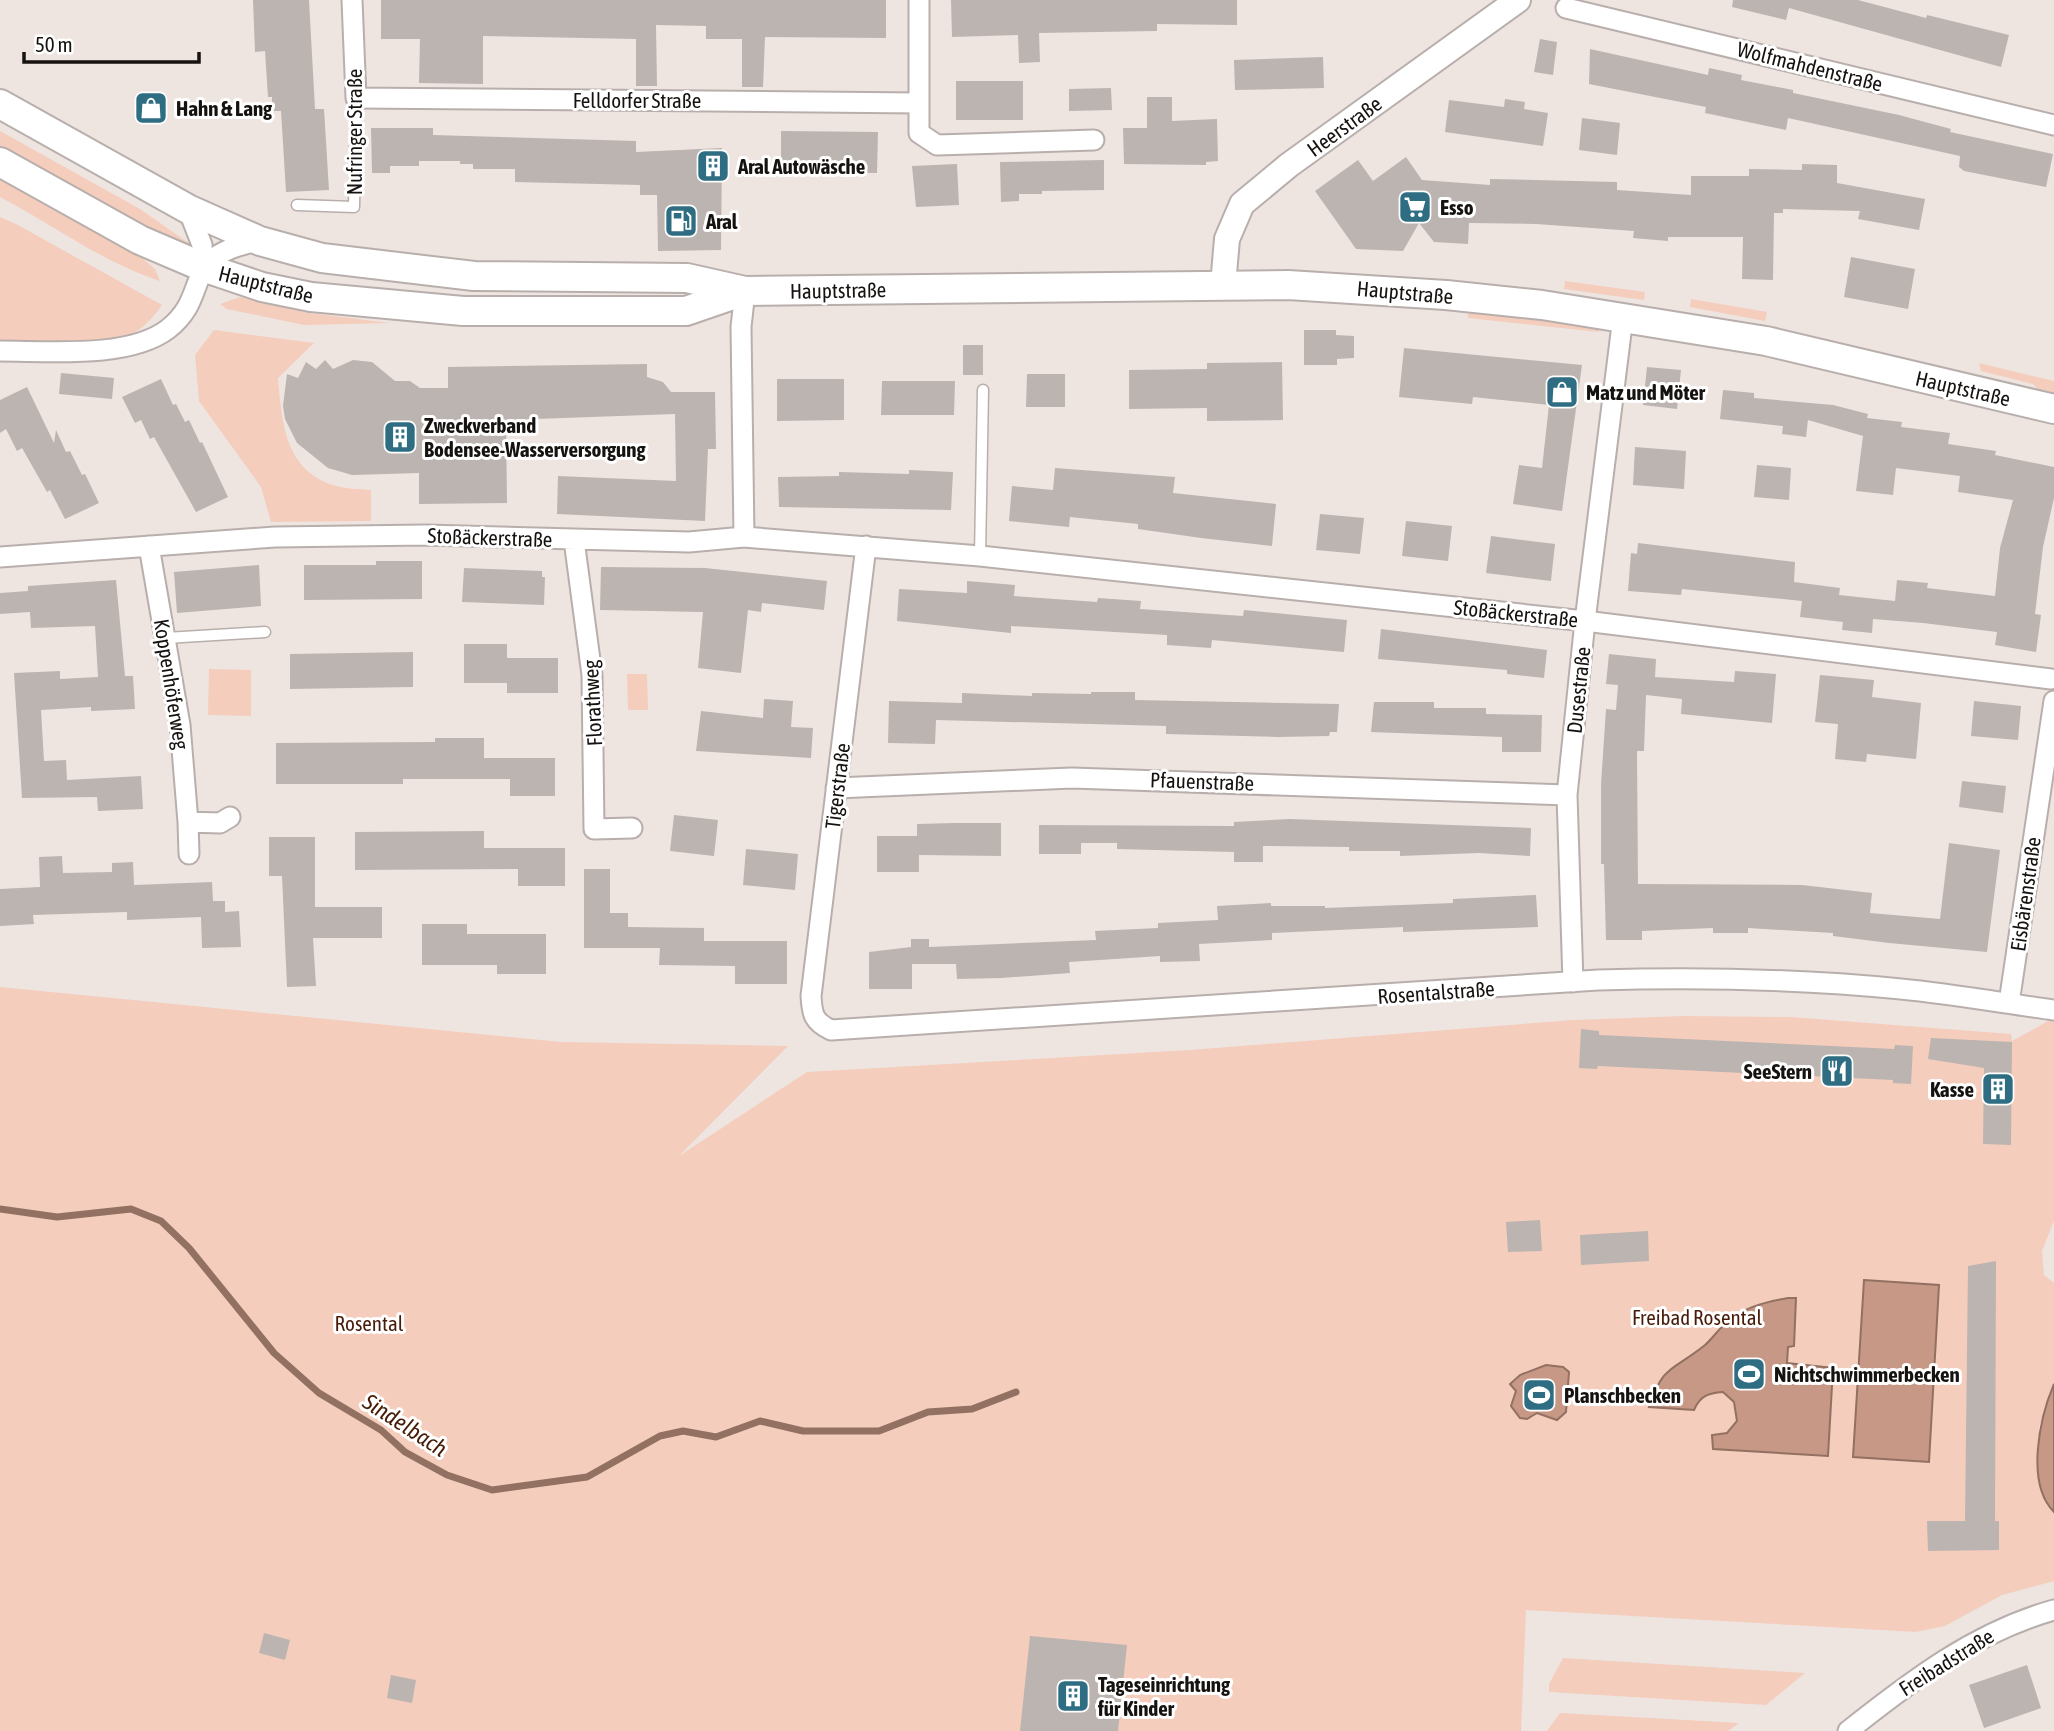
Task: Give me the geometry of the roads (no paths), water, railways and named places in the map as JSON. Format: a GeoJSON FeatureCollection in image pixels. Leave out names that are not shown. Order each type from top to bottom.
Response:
{"type":"FeatureCollection","features":[{"type":"Feature","properties":{"kind":"main road","name":"Hauptstraße"},"geometry":{"type":"LineString","coordinates":[[0,104],[188,209],[260,241],[322,258],[474,276],[687,278],[745,291],[1223,285],[1335,287],[1446,295],[1623,317],[1766,341],[2054,409]]}},
{"type":"Feature","properties":{"kind":"main road","name":"Hauptstraße"},"geometry":{"type":"LineString","coordinates":[[0,162],[140,240],[203,267],[262,287],[311,297],[463,311],[686,311],[745,291]]}},
{"type":"Feature","properties":{"kind":"main road"},"geometry":{"type":"LineString","coordinates":[[311,297],[305,281],[308,268],[322,258]]}},
{"type":"Feature","properties":{"kind":"street","name":"Nufringer Straße"},"geometry":{"type":"LineString","coordinates":[[352,0],[356,98]]}},
{"type":"Feature","properties":{"kind":"street"},"geometry":{"type":"LineString","coordinates":[[919,0],[919,133],[937,145],[1094,140]]}},
{"type":"Feature","properties":{"kind":"street","name":"Heerstraße"},"geometry":{"type":"LineString","coordinates":[[1223,285],[1227,239],[1242,204],[1289,165],[1518,0]]}},
{"type":"Feature","properties":{"kind":"street","name":"Wolfmahdenstraße"},"geometry":{"type":"LineString","coordinates":[[1566,8],[2054,125]]}},
{"type":"Feature","properties":{"kind":"street","name":"Felldorfer Straße"},"geometry":{"type":"LineString","coordinates":[[356,98],[919,103]]}},
{"type":"Feature","properties":{"kind":"street","name":"Hauptstraße"},"geometry":{"type":"LineString","coordinates":[[188,209],[202,245],[203,267]]}},
{"type":"Feature","properties":{"kind":"street","name":"Hauptstraße"},"geometry":{"type":"LineString","coordinates":[[0,351],[103,349],[125,347],[150,338],[168,329],[180,316],[203,267],[220,253],[236,245],[260,241]]}},
{"type":"Feature","properties":{"kind":"street"},"geometry":{"type":"LineString","coordinates":[[744,537],[741,327],[745,291]]}},
{"type":"Feature","properties":{"kind":"street","name":"Dusestraße"},"geometry":{"type":"LineString","coordinates":[[1573,982],[1567,795],[1585,621],[1623,317]]}},
{"type":"Feature","properties":{"kind":"street","name":"Stoßäckerstraße"},"geometry":{"type":"LineString","coordinates":[[0,557],[254,538],[412,535],[688,542],[744,537],[980,556],[1585,621],[2053,678]]}},
{"type":"Feature","properties":{"kind":"street","name":"Florathweg"},"geometry":{"type":"LineString","coordinates":[[573,540],[592,676],[594,829],[632,828]]}},
{"type":"Feature","properties":{"kind":"street","name":"Koppenhöferweg"},"geometry":{"type":"LineString","coordinates":[[149,545],[183,751],[189,854]]}},
{"type":"Feature","properties":{"kind":"street","name":"Tigerstraße"},"geometry":{"type":"LineString","coordinates":[[818,1024],[812,1015],[811,996],[866,546]]}},
{"type":"Feature","properties":{"kind":"street","name":"Eisbärenstraße"},"geometry":{"type":"LineString","coordinates":[[2009,1003],[2054,701]]}},
{"type":"Feature","properties":{"kind":"street","name":"Pfauenstraße"},"geometry":{"type":"LineString","coordinates":[[836,788],[1072,778],[1567,795]]}},
{"type":"Feature","properties":{"kind":"street"},"geometry":{"type":"LineString","coordinates":[[188,822],[220,823],[230,817]]}},
{"type":"Feature","properties":{"kind":"street","name":"Rosentalstraße"},"geometry":{"type":"LineString","coordinates":[[818,1024],[831,1030],[1573,982],[1689,978],[1801,981],[1903,989],[2054,1010]]}},
{"type":"Feature","properties":{"kind":"street","name":"Freibadstraße"},"geometry":{"type":"LineString","coordinates":[[1848,1731],[1905,1686],[1955,1653],[2015,1620],[2054,1610]]}},
{"type":"Feature","properties":{"kind":"lane","name":"Nufringer Straße"},"geometry":{"type":"LineString","coordinates":[[297,205],[354,207],[356,98]]}},
{"type":"Feature","properties":{"kind":"lane"},"geometry":{"type":"LineString","coordinates":[[980,556],[983,390]]}},
{"type":"Feature","properties":{"kind":"lane"},"geometry":{"type":"LineString","coordinates":[[166,638],[265,632]]}},
{"type":"Feature","properties":{"kind":"waterway","name":"Sindelbach"},"geometry":{"type":"LineString","coordinates":[[0,1209],[57,1217],[131,1209],[161,1221],[189,1248],[274,1353],[319,1393],[381,1430],[405,1452],[447,1475],[492,1490],[587,1477],[660,1436],[683,1431],[716,1437],[760,1421],[803,1431],[879,1431],[928,1412],[972,1409],[1016,1392]]}},
{"type":"Feature","properties":{"kind":"place","name":"Hahn & Lang"},"geometry":{"type":"Point","coordinates":[151,108]}},
{"type":"Feature","properties":{"kind":"place","name":"Aral Autowäsche"},"geometry":{"type":"Point","coordinates":[713,166]}},
{"type":"Feature","properties":{"kind":"place","name":"Esso"},"geometry":{"type":"Point","coordinates":[1415,207]}},
{"type":"Feature","properties":{"kind":"place","name":"Aral"},"geometry":{"type":"Point","coordinates":[681,221]}},
{"type":"Feature","properties":{"kind":"place","name":"Matz und Möter"},"geometry":{"type":"Point","coordinates":[1562,392]}},
{"type":"Feature","properties":{"kind":"place","name":"Zweckverband Bodensee-Wasserversorgung"},"geometry":{"type":"Point","coordinates":[400,437]}},
{"type":"Feature","properties":{"kind":"place","name":"SeeStern"},"geometry":{"type":"Point","coordinates":[1837,1071]}},
{"type":"Feature","properties":{"kind":"place","name":"Kasse"},"geometry":{"type":"Point","coordinates":[1998,1089]}},
{"type":"Feature","properties":{"kind":"place","name":"Nichtschwimmerbecken"},"geometry":{"type":"Point","coordinates":[1749,1374]}},
{"type":"Feature","properties":{"kind":"place","name":"Planschbecken"},"geometry":{"type":"Point","coordinates":[1539,1395]}},
{"type":"Feature","properties":{"kind":"place","name":"Tageseinrichtung für Kinder"},"geometry":{"type":"Point","coordinates":[1073,1696]}},
{"type":"Feature","properties":{"kind":"park label","name":"Freibad Rosental"},"geometry":{"type":"Point","coordinates":[1697,1317]}},
{"type":"Feature","properties":{"kind":"park label","name":"Rosental"},"geometry":{"type":"Point","coordinates":[369,1323]}}]}
